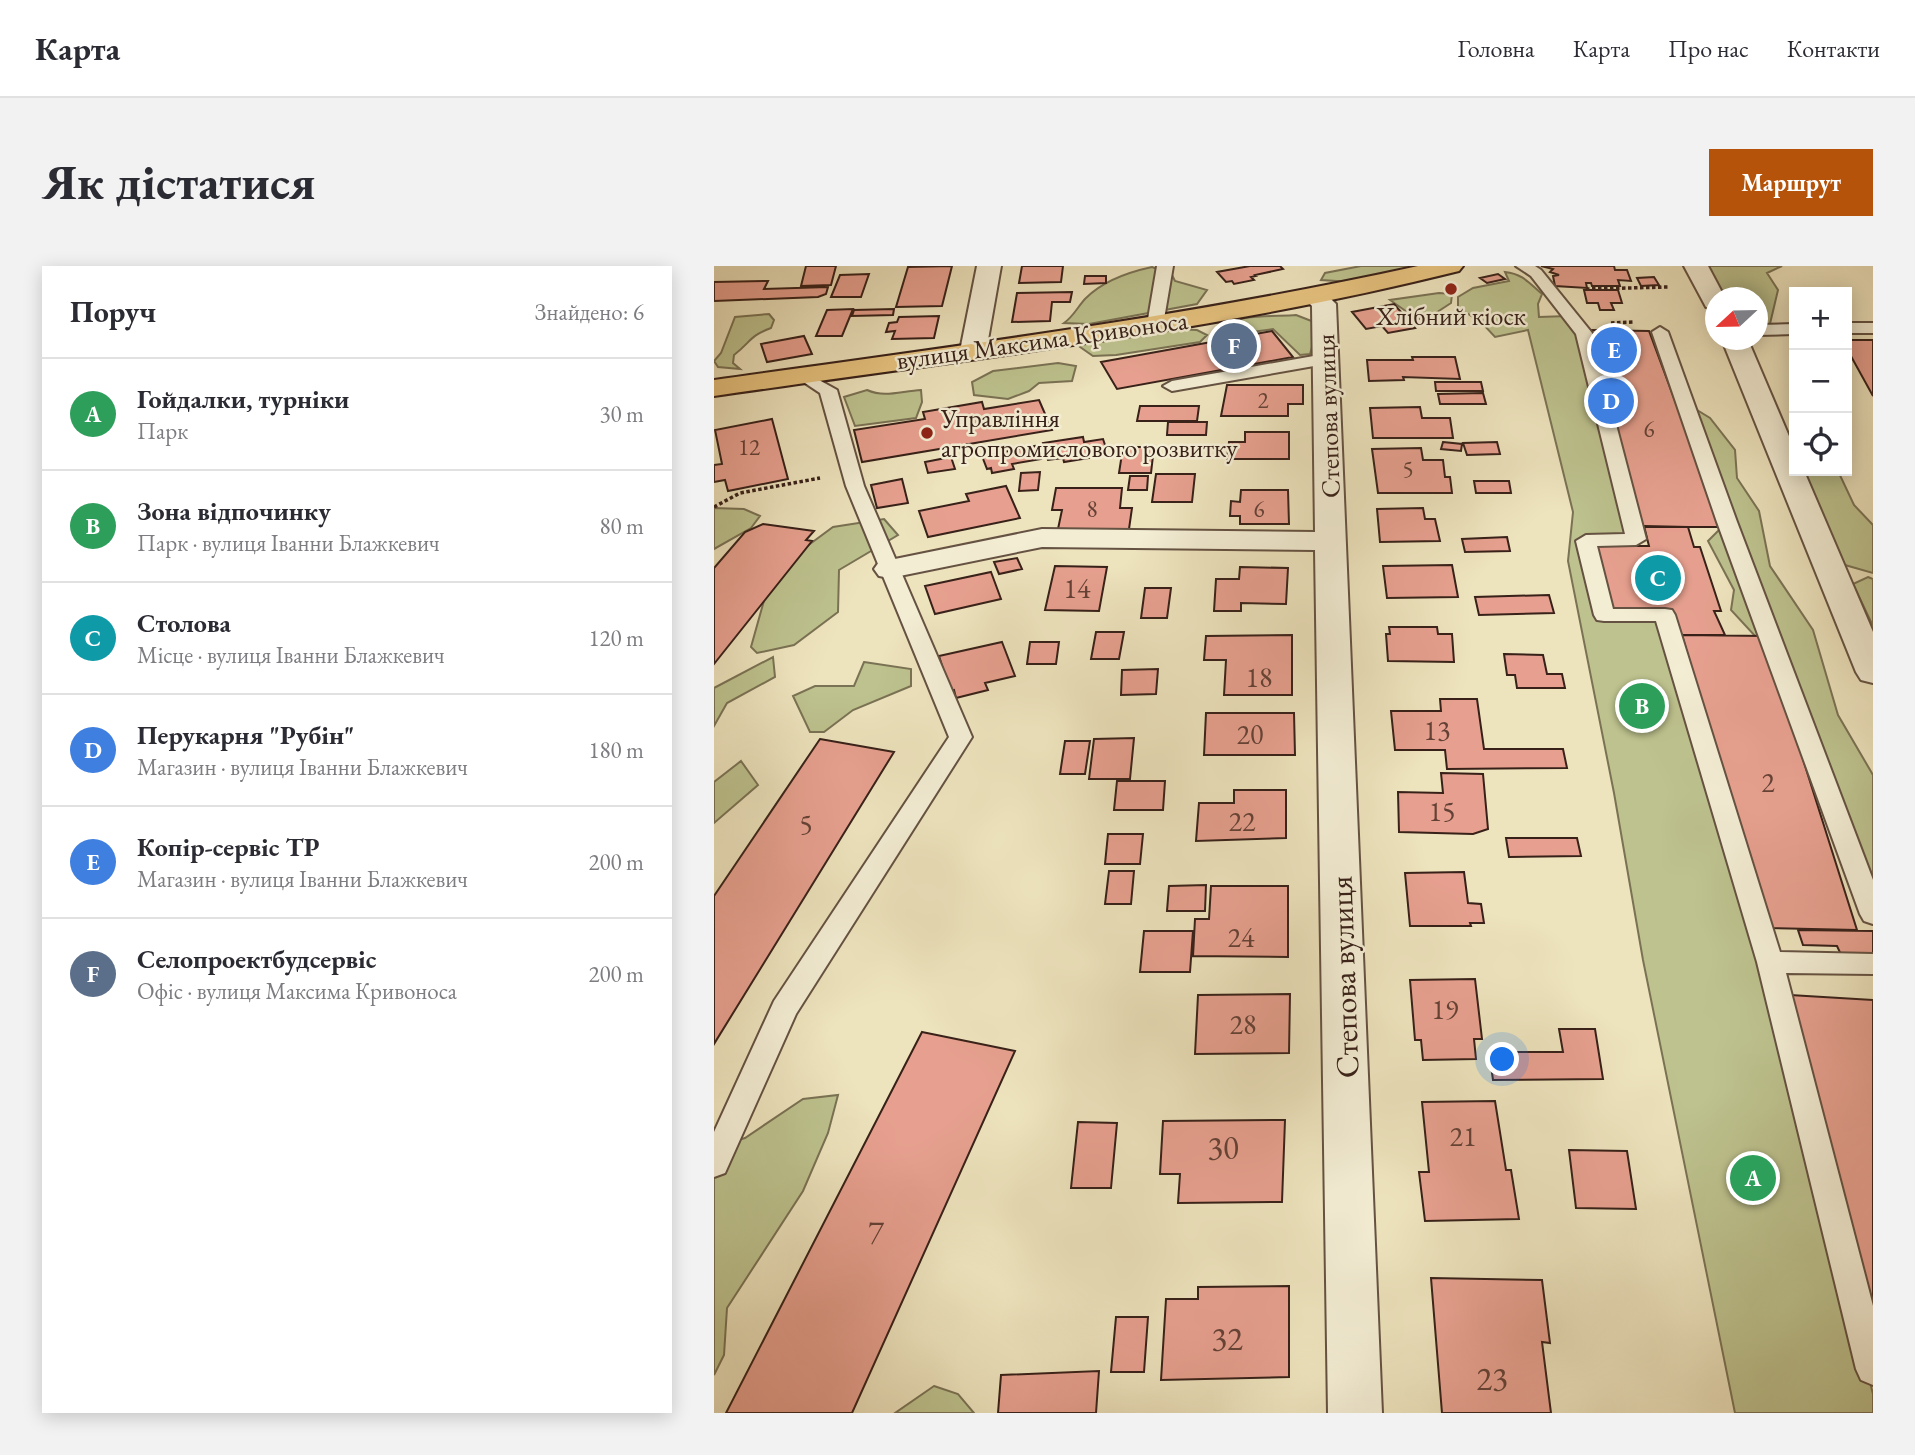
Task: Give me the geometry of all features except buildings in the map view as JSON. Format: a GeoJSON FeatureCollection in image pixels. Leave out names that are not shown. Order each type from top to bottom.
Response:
{"type":"FeatureCollection","features":[{"type":"Feature","properties":{"kind":"main road","name":"вулиця Максима Кривоноса"},"geometry":{"type":"LineString","coordinates":[[714,388],[1155,325],[1314,296],[1451,266]]}},
{"type":"Feature","properties":{"kind":"street"},"geometry":{"type":"LineString","coordinates":[[973,351],[989,266]]}},
{"type":"Feature","properties":{"kind":"street"},"geometry":{"type":"LineString","coordinates":[[1696,266],[1708,287]]}},
{"type":"Feature","properties":{"kind":"street","name":"Степова вулиця"},"geometry":{"type":"LineString","coordinates":[[1314,296],[1324,304],[1355,1413]]}},
{"type":"Feature","properties":{"kind":"street"},"geometry":{"type":"LineString","coordinates":[[1739,350],[1873,672]]}},
{"type":"Feature","properties":{"kind":"street","name":"Степова вулиця"},"geometry":{"type":"LineString","coordinates":[[890,569],[1042,538],[1332,541]]}},
{"type":"Feature","properties":{"kind":"lane"},"geometry":{"type":"LineString","coordinates":[[1155,325],[1165,266]]}},
{"type":"Feature","properties":{"kind":"lane"},"geometry":{"type":"LineString","coordinates":[[1524,266],[1536,273],[1584,333],[1636,539],[1586,541],[1604,615],[1665,615],[1770,962],[1873,1369]]}},
{"type":"Feature","properties":{"kind":"lane"},"geometry":{"type":"LineString","coordinates":[[1852,328],[1873,328]]}},
{"type":"Feature","properties":{"kind":"lane"},"geometry":{"type":"LineString","coordinates":[[1768,330],[1789,329]]}},
{"type":"Feature","properties":{"kind":"lane"},"geometry":{"type":"LineString","coordinates":[[1660,332],[1732,536],[1873,914]]}},
{"type":"Feature","properties":{"kind":"lane"},"geometry":{"type":"LineString","coordinates":[[1172,386],[1325,359]]}},
{"type":"Feature","properties":{"kind":"lane"},"geometry":{"type":"LineString","coordinates":[[714,1164],[784,1009],[961,737],[855,486],[828,390],[801,375]]}},
{"type":"Feature","properties":{"kind":"lane"},"geometry":{"type":"LineString","coordinates":[[1770,962],[1873,964]]}},
{"type":"Feature","properties":{"kind":"path"},"geometry":{"type":"LineString","coordinates":[[1581,289],[1672,287]]}},
{"type":"Feature","properties":{"kind":"path"},"geometry":{"type":"LineString","coordinates":[[714,507],[740,493],[829,477]]}},
{"type":"Feature","properties":{"kind":"green space"},"geometry":{"type":"Polygon","coordinates":[[[1361,266],[1428,266],[1352,282],[1321,280],[1325,273],[1361,266]]]}},
{"type":"Feature","properties":{"kind":"green space"},"geometry":{"type":"Polygon","coordinates":[[[1707,266],[1782,266],[1767,273],[1778,290],[1769,328],[1768,287],[1718,287],[1707,266]]]}},
{"type":"Feature","properties":{"kind":"green space"},"geometry":{"type":"Polygon","coordinates":[[[1152,267],[1172,275],[1175,281],[1207,290],[1197,304],[1089,324],[1064,323],[1086,298],[1100,287],[1125,275],[1152,267]]]}},
{"type":"Feature","properties":{"kind":"green space"},"geometry":{"type":"Polygon","coordinates":[[[1505,272],[1521,277],[1542,294],[1538,304],[1539,317],[1568,316],[1579,330],[1634,538],[1583,541],[1662,619],[1763,962],[1873,1394],[1873,1413],[1735,1413],[1643,960],[1614,793],[1568,561],[1573,512],[1528,330],[1495,337],[1483,324],[1458,307],[1458,297],[1473,288],[1509,281],[1505,272]]]}},
{"type":"Feature","properties":{"kind":"green space"},"geometry":{"type":"Polygon","coordinates":[[[1439,293],[1452,294],[1451,303],[1428,318],[1417,319],[1390,300],[1439,293]]]}},
{"type":"Feature","properties":{"kind":"green space"},"geometry":{"type":"Polygon","coordinates":[[[769,314],[774,320],[771,328],[754,337],[734,355],[733,363],[740,369],[718,367],[714,361],[721,353],[735,317],[769,314]]]}},
{"type":"Feature","properties":{"kind":"green space"},"geometry":{"type":"Polygon","coordinates":[[[1296,315],[1314,322],[1314,340],[1310,354],[1300,355],[1273,329],[1238,334],[1222,328],[1228,323],[1246,318],[1296,315]]]}},
{"type":"Feature","properties":{"kind":"green space"},"geometry":{"type":"Polygon","coordinates":[[[1172,329],[1197,330],[1207,335],[1200,342],[1116,355],[1093,356],[1080,347],[1084,338],[1172,329]]]}},
{"type":"Feature","properties":{"kind":"green space"},"geometry":{"type":"Polygon","coordinates":[[[1058,363],[1076,366],[1072,381],[1039,383],[1029,391],[1008,399],[974,395],[972,382],[993,371],[1058,363]]]}},
{"type":"Feature","properties":{"kind":"green space"},"geometry":{"type":"Polygon","coordinates":[[[867,390],[887,394],[921,390],[922,402],[916,418],[855,426],[844,397],[867,390]]]}},
{"type":"Feature","properties":{"kind":"green space"},"geometry":{"type":"Polygon","coordinates":[[[1697,410],[1710,418],[1735,450],[1737,478],[1759,511],[1770,566],[1813,630],[1838,715],[1873,775],[1873,916],[1808,770],[1783,740],[1769,651],[1731,610],[1734,590],[1708,541],[1722,527],[1678,426],[1682,415],[1697,410]]]}},
{"type":"Feature","properties":{"kind":"green space"},"geometry":{"type":"Polygon","coordinates":[[[1798,476],[1840,476],[1854,505],[1873,525],[1873,573],[1845,565],[1832,553],[1798,476]]]}},
{"type":"Feature","properties":{"kind":"green space"},"geometry":{"type":"Polygon","coordinates":[[[714,508],[744,509],[760,516],[751,528],[714,549],[714,508]]]}},
{"type":"Feature","properties":{"kind":"green space"},"geometry":{"type":"Polygon","coordinates":[[[884,519],[898,535],[839,570],[838,612],[794,645],[757,653],[751,647],[772,572],[833,527],[884,519]]]}},
{"type":"Feature","properties":{"kind":"green space"},"geometry":{"type":"Polygon","coordinates":[[[1868,577],[1873,579],[1873,626],[1853,584],[1868,577]]]}},
{"type":"Feature","properties":{"kind":"green space"},"geometry":{"type":"Polygon","coordinates":[[[773,657],[775,677],[727,703],[714,726],[714,688],[773,657]]]}},
{"type":"Feature","properties":{"kind":"green space"},"geometry":{"type":"Polygon","coordinates":[[[864,662],[911,669],[911,686],[853,710],[824,732],[810,732],[793,696],[815,686],[854,686],[864,662]]]}},
{"type":"Feature","properties":{"kind":"green space"},"geometry":{"type":"Polygon","coordinates":[[[741,761],[758,785],[714,823],[714,782],[741,761]]]}},
{"type":"Feature","properties":{"kind":"green space"},"geometry":{"type":"Polygon","coordinates":[[[838,1095],[828,1133],[803,1191],[727,1308],[724,1355],[714,1375],[714,1147],[745,1138],[803,1099],[838,1095]]]}},
{"type":"Feature","properties":{"kind":"green space"},"geometry":{"type":"Polygon","coordinates":[[[934,1386],[958,1394],[974,1413],[895,1413],[934,1386]]]}},
{"type":"Feature","properties":{"kind":"place","name":"Хлібний кіоск"},"geometry":{"type":"Point","coordinates":[1451,289]}},
{"type":"Feature","properties":{"kind":"place","name":"Селопроектбудсервіс"},"geometry":{"type":"Point","coordinates":[1234,346]}},
{"type":"Feature","properties":{"kind":"place","name":"Копір-сервіс ТР"},"geometry":{"type":"Point","coordinates":[1614,350]}},
{"type":"Feature","properties":{"kind":"place","name":"Перукарня \"Рубін\""},"geometry":{"type":"Point","coordinates":[1611,401]}},
{"type":"Feature","properties":{"kind":"place","name":"Управління агропромислового розвитку"},"geometry":{"type":"Point","coordinates":[927,433]}},
{"type":"Feature","properties":{"kind":"place","name":"Столова"},"geometry":{"type":"Point","coordinates":[1658,578]}},
{"type":"Feature","properties":{"kind":"place","name":"Зона відпочинку"},"geometry":{"type":"Point","coordinates":[1642,706]}},
{"type":"Feature","properties":{"kind":"place","name":"Гойдалки, турніки"},"geometry":{"type":"Point","coordinates":[1753,1178]}}]}
